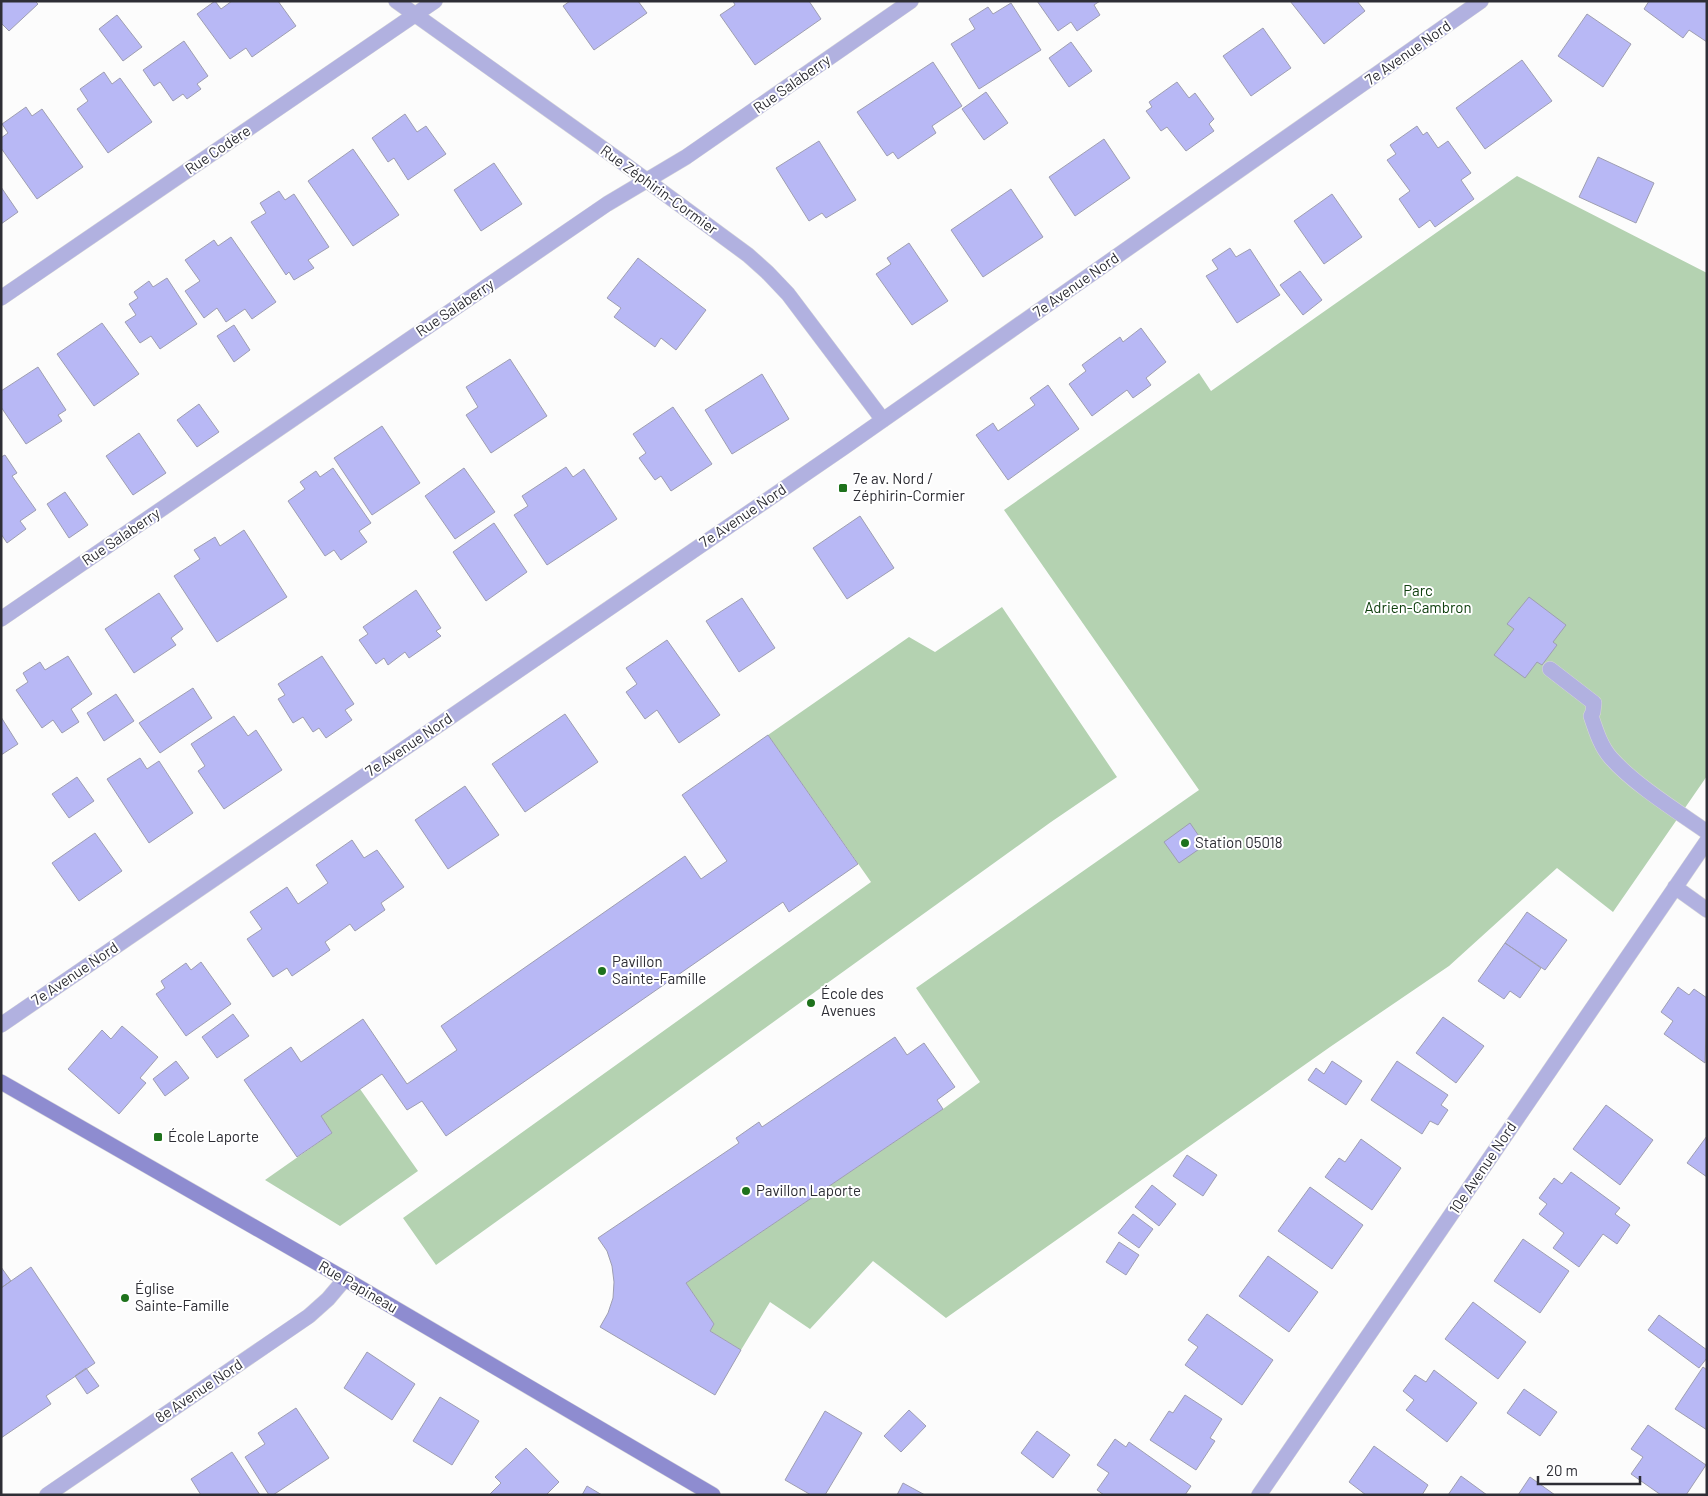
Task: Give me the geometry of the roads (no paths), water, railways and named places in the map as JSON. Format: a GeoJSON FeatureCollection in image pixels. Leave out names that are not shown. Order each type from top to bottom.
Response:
{"type":"FeatureCollection","features":[{"type":"Feature","properties":{"kind":"street","name":"Rue Zéphirin-Cormier"},"geometry":{"type":"LineString","coordinates":[[396,1],[647,180],[767,272],[788,294],[883,420]]}},
{"type":"Feature","properties":{"kind":"street","name":"Rue Codère"},"geometry":{"type":"LineString","coordinates":[[1,298],[435,1]]}},
{"type":"Feature","properties":{"kind":"street","name":"Rue Salaberry"},"geometry":{"type":"LineString","coordinates":[[1,619],[599,209],[686,157],[911,1]]}},
{"type":"Feature","properties":{"kind":"street","name":"7e Avenue Nord"},"geometry":{"type":"LineString","coordinates":[[1,1025],[883,420],[1481,1]]}},
{"type":"Feature","properties":{"kind":"street"},"geometry":{"type":"LineString","coordinates":[[1550,669],[1594,703],[1591,716],[1598,738],[1610,758],[1639,784],[1707,832]]}},
{"type":"Feature","properties":{"kind":"street","name":"10e Avenue Nord"},"geometry":{"type":"LineString","coordinates":[[1259,1495],[1707,841]]}},
{"type":"Feature","properties":{"kind":"street"},"geometry":{"type":"LineString","coordinates":[[1675,887],[1707,910]]}},
{"type":"Feature","properties":{"kind":"street","name":"Rue Papineau"},"geometry":{"type":"LineString","coordinates":[[1,1082],[346,1279],[713,1495]]}},
{"type":"Feature","properties":{"kind":"street","name":"8e Avenue Nord"},"geometry":{"type":"LineString","coordinates":[[47,1495],[309,1316],[346,1279]]}},
{"type":"Feature","properties":{"kind":"place","name":"7e av. Nord / Zéphirin-Cormier"},"geometry":{"type":"Point","coordinates":[843,488]}},
{"type":"Feature","properties":{"kind":"place","name":"Station 05018"},"geometry":{"type":"Point","coordinates":[1185,843]}},
{"type":"Feature","properties":{"kind":"place","name":"Pavillon Sainte-Famille"},"geometry":{"type":"Point","coordinates":[602,971]}},
{"type":"Feature","properties":{"kind":"place","name":"École des Avenues"},"geometry":{"type":"Point","coordinates":[811,1003]}},
{"type":"Feature","properties":{"kind":"place","name":"École Laporte"},"geometry":{"type":"Point","coordinates":[158,1137]}},
{"type":"Feature","properties":{"kind":"place","name":"Pavillon Laporte"},"geometry":{"type":"Point","coordinates":[746,1191]}},
{"type":"Feature","properties":{"kind":"place","name":"Église Sainte-Famille"},"geometry":{"type":"Point","coordinates":[125,1298]}},
{"type":"Feature","properties":{"kind":"park label","name":"Parc Adrien-Cambron"},"geometry":{"type":"Point","coordinates":[1418,600]}}]}
